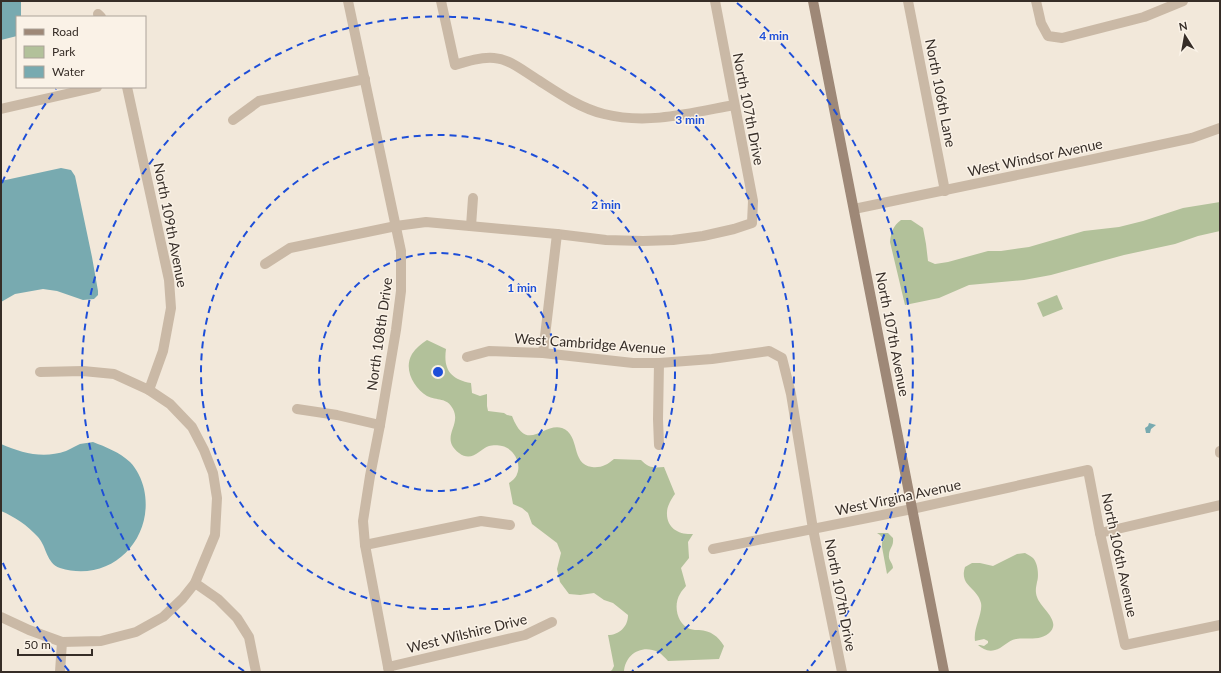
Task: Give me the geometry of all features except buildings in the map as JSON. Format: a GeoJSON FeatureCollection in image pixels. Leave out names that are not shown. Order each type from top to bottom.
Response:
{"type":"FeatureCollection","features":[{"type":"Feature","properties":{"kind":"main road","name":"North 107th Avenue"},"geometry":{"type":"LineString","coordinates":[[813,1],[944,672]]}},
{"type":"Feature","properties":{"kind":"street","name":"North 108th Drive"},"geometry":{"type":"LineString","coordinates":[[348,1],[401,251],[401,291],[396,330],[363,521],[365,545],[389,670]]}},
{"type":"Feature","properties":{"kind":"street"},"geometry":{"type":"LineString","coordinates":[[441,1],[455,65],[478,58],[496,58],[512,63],[575,103],[604,114],[641,119],[667,117],[734,105]]}},
{"type":"Feature","properties":{"kind":"street","name":"North 107th Drive"},"geometry":{"type":"LineString","coordinates":[[556,234],[606,240],[673,240],[702,236],[734,229],[752,223],[753,201],[715,1]]}},
{"type":"Feature","properties":{"kind":"street","name":"North 106th Lane"},"geometry":{"type":"LineString","coordinates":[[908,1],[945,191]]}},
{"type":"Feature","properties":{"kind":"street"},"geometry":{"type":"LineString","coordinates":[[1036,1],[1040,23],[1048,36],[1062,38],[1144,17],[1183,1]]}},
{"type":"Feature","properties":{"kind":"street"},"geometry":{"type":"LineString","coordinates":[[233,120],[259,102],[365,79]]}},
{"type":"Feature","properties":{"kind":"street"},"geometry":{"type":"LineString","coordinates":[[1,108],[92,88]]}},
{"type":"Feature","properties":{"kind":"street","name":"North 109th Avenue"},"geometry":{"type":"LineString","coordinates":[[128,88],[169,280],[171,308],[163,351],[149,390]]}},
{"type":"Feature","properties":{"kind":"street","name":"West Windsor Avenue"},"geometry":{"type":"LineString","coordinates":[[854,209],[1179,141],[1215,131],[1220,128]]}},
{"type":"Feature","properties":{"kind":"street"},"geometry":{"type":"LineString","coordinates":[[471,226],[473,198]]}},
{"type":"Feature","properties":{"kind":"street"},"geometry":{"type":"LineString","coordinates":[[265,264],[290,248],[396,226],[426,222],[556,234],[543,353]]}},
{"type":"Feature","properties":{"kind":"street","name":"West Cambridge Avenue"},"geometry":{"type":"LineString","coordinates":[[467,357],[489,351],[543,353],[633,362],[659,363],[712,359],[769,351],[782,358]]}},
{"type":"Feature","properties":{"kind":"street","name":"North 107th Drive"},"geometry":{"type":"LineString","coordinates":[[782,358],[791,394],[813,529],[842,672]]}},
{"type":"Feature","properties":{"kind":"street"},"geometry":{"type":"LineString","coordinates":[[659,363],[659,445]]}},
{"type":"Feature","properties":{"kind":"street"},"geometry":{"type":"LineString","coordinates":[[1,617],[29,630],[62,642],[101,641],[136,632],[163,617],[183,598],[195,583],[215,535],[217,498],[213,473],[204,450],[192,427],[170,404],[149,390],[114,374],[83,371],[40,372]]}},
{"type":"Feature","properties":{"kind":"street"},"geometry":{"type":"LineString","coordinates":[[297,409],[380,425]]}},
{"type":"Feature","properties":{"kind":"street","name":"West Virgina Avenue"},"geometry":{"type":"LineString","coordinates":[[713,549],[912,509],[1088,470]]}},
{"type":"Feature","properties":{"kind":"street","name":"North 106th Avenue"},"geometry":{"type":"LineString","coordinates":[[1088,470],[1100,533],[1125,645],[1220,625]]}},
{"type":"Feature","properties":{"kind":"street"},"geometry":{"type":"LineString","coordinates":[[1100,533],[1220,505]]}},
{"type":"Feature","properties":{"kind":"street"},"geometry":{"type":"LineString","coordinates":[[365,545],[481,522],[510,524]]}},
{"type":"Feature","properties":{"kind":"street"},"geometry":{"type":"LineString","coordinates":[[195,583],[218,599],[237,618],[249,637],[256,672]]}},
{"type":"Feature","properties":{"kind":"street","name":"West Wilshire Drive"},"geometry":{"type":"LineString","coordinates":[[389,670],[525,635],[552,622]]}},
{"type":"Feature","properties":{"kind":"street"},"geometry":{"type":"LineString","coordinates":[[60,672],[62,642]]}},
{"type":"Feature","properties":{"kind":"green space"},"geometry":{"type":"Polygon","coordinates":[[[1220,202],[1220,231],[1198,236],[1175,244],[1124,255],[1051,275],[1024,280],[969,285],[939,298],[905,305],[890,242],[894,227],[901,220],[911,220],[923,228],[928,261],[935,264],[988,251],[1001,251],[1029,247],[1084,231],[1119,227],[1183,208],[1220,202]]]}},
{"type":"Feature","properties":{"kind":"green space"},"geometry":{"type":"Polygon","coordinates":[[[1057,295],[1063,309],[1043,317],[1037,303],[1057,295]]]}},
{"type":"Feature","properties":{"kind":"green space"},"geometry":{"type":"Polygon","coordinates":[[[427,340],[446,349],[445,356],[447,368],[458,379],[471,383],[472,393],[480,396],[487,394],[488,411],[504,413],[512,416],[523,433],[529,435],[555,427],[562,428],[572,437],[581,461],[585,465],[592,467],[604,466],[614,459],[641,460],[646,465],[651,467],[664,467],[675,494],[667,510],[667,518],[671,526],[678,532],[693,534],[688,542],[689,558],[681,568],[686,586],[678,598],[677,609],[679,619],[686,627],[707,632],[719,639],[724,646],[719,659],[668,661],[658,652],[646,649],[635,652],[627,660],[624,672],[609,672],[614,666],[608,635],[616,634],[625,627],[628,615],[613,603],[604,600],[594,593],[580,595],[569,594],[560,582],[557,569],[561,553],[557,543],[532,524],[528,513],[522,508],[513,504],[509,483],[516,475],[518,465],[516,457],[510,450],[506,447],[496,445],[490,446],[468,457],[459,453],[453,447],[451,437],[455,415],[451,405],[445,401],[431,398],[422,393],[414,383],[409,372],[412,354],[427,340]]]}},
{"type":"Feature","properties":{"kind":"green space"},"geometry":{"type":"Polygon","coordinates":[[[877,533],[888,533],[893,538],[889,557],[893,568],[887,574],[882,547],[882,542],[884,540],[877,533]]]}},
{"type":"Feature","properties":{"kind":"green space"},"geometry":{"type":"Polygon","coordinates":[[[1025,553],[1035,560],[1038,573],[1036,595],[1051,618],[1053,627],[1051,631],[1043,637],[1016,639],[998,649],[992,651],[986,650],[978,645],[984,646],[988,643],[988,641],[984,639],[975,641],[975,631],[981,612],[981,603],[976,593],[966,583],[964,578],[965,567],[972,563],[993,566],[1017,554],[1025,553]]]}},
{"type":"Feature","properties":{"kind":"water"},"geometry":{"type":"Polygon","coordinates":[[[1,1],[21,1],[21,16],[16,16],[16,36],[1,40],[1,1]]]}},
{"type":"Feature","properties":{"kind":"water"},"geometry":{"type":"Polygon","coordinates":[[[61,168],[71,170],[75,176],[92,257],[98,295],[94,299],[83,300],[57,291],[43,289],[15,294],[1,302],[1,181],[61,168]]]}},
{"type":"Feature","properties":{"kind":"water"},"geometry":{"type":"Polygon","coordinates":[[[1149,423],[1156,425],[1151,429],[1150,433],[1146,433],[1145,428],[1149,423]]]}},
{"type":"Feature","properties":{"kind":"water"},"geometry":{"type":"Polygon","coordinates":[[[93,442],[121,455],[133,465],[137,471],[144,489],[146,507],[143,525],[136,540],[125,553],[112,563],[96,569],[79,571],[60,568],[55,566],[49,559],[41,541],[30,529],[21,522],[1,511],[1,444],[33,454],[49,455],[66,451],[80,444],[93,442]]]}}]}
